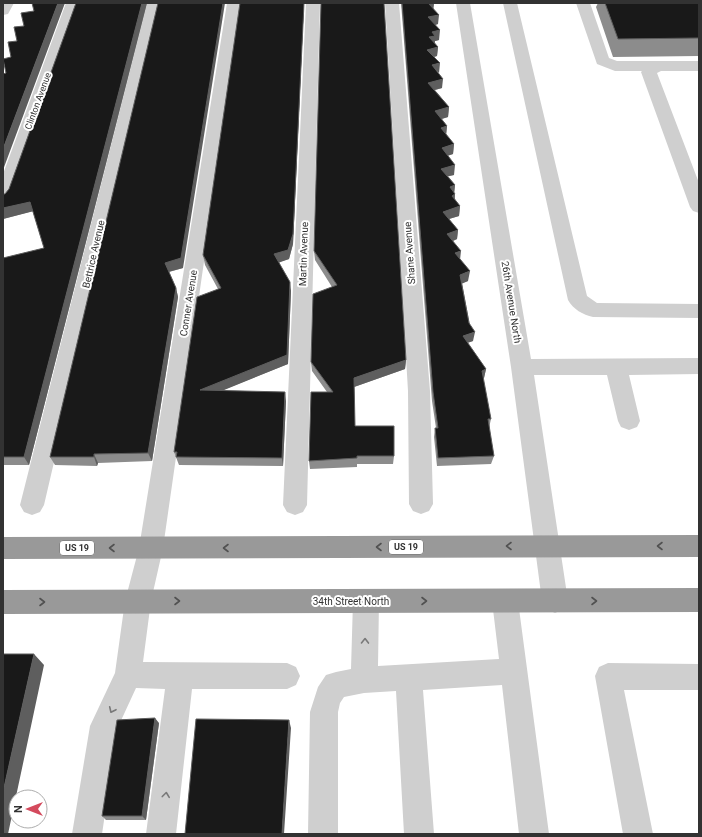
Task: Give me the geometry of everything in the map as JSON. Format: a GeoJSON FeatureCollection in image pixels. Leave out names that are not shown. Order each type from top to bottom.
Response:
{"type":"FeatureCollection","features":[{"type":"Feature","properties":{"kind":"highway","name":"US 19"},"geometry":{"type":"LineString","coordinates":[[3,548],[699,546]]}},
{"type":"Feature","properties":{"kind":"highway","name":"34th Street North"},"geometry":{"type":"LineString","coordinates":[[3,602],[699,600]]}},
{"type":"Feature","properties":{"kind":"street"},"geometry":{"type":"LineString","coordinates":[[3,11],[6,3]]}},
{"type":"Feature","properties":{"kind":"street","name":"Clinton Avenue"},"geometry":{"type":"LineString","coordinates":[[3,198],[73,3]]}},
{"type":"Feature","properties":{"kind":"street","name":"Bettrice Avenue"},"geometry":{"type":"LineString","coordinates":[[32,505],[154,3]]}},
{"type":"Feature","properties":{"kind":"street","name":"Conner Avenue"},"geometry":{"type":"LineString","coordinates":[[87,834],[104,726],[128,675],[138,601],[151,548],[234,3]]}},
{"type":"Feature","properties":{"kind":"street","name":"Martin Avenue"},"geometry":{"type":"LineString","coordinates":[[295,505],[313,3]]}},
{"type":"Feature","properties":{"kind":"street","name":"Shane Avenue"},"geometry":{"type":"LineString","coordinates":[[392,3],[419,391],[421,504]]}},
{"type":"Feature","properties":{"kind":"street","name":"26th Avenue North"},"geometry":{"type":"LineString","coordinates":[[463,3],[522,367],[555,601]]}},
{"type":"Feature","properties":{"kind":"street"},"geometry":{"type":"LineString","coordinates":[[510,3],[578,300],[593,310],[699,311]]}},
{"type":"Feature","properties":{"kind":"street"},"geometry":{"type":"LineString","coordinates":[[583,3],[602,61],[615,66],[699,66]]}},
{"type":"Feature","properties":{"kind":"street"},"geometry":{"type":"LineString","coordinates":[[658,66],[649,72],[699,207]]}},
{"type":"Feature","properties":{"kind":"street"},"geometry":{"type":"LineString","coordinates":[[616,366],[629,421]]}},
{"type":"Feature","properties":{"kind":"street"},"geometry":{"type":"LineString","coordinates":[[522,367],[699,366]]}},
{"type":"Feature","properties":{"kind":"street"},"geometry":{"type":"LineString","coordinates":[[364,680],[366,601]]}},
{"type":"Feature","properties":{"kind":"street"},"geometry":{"type":"LineString","coordinates":[[505,601],[534,834]]}},
{"type":"Feature","properties":{"kind":"street"},"geometry":{"type":"LineString","coordinates":[[323,834],[324,712],[328,697],[336,685],[364,680],[514,671]]}},
{"type":"Feature","properties":{"kind":"street"},"geometry":{"type":"LineString","coordinates":[[128,675],[287,676]]}},
{"type":"Feature","properties":{"kind":"street"},"geometry":{"type":"LineString","coordinates":[[161,834],[180,676]]}},
{"type":"Feature","properties":{"kind":"street"},"geometry":{"type":"LineString","coordinates":[[638,834],[608,676],[699,677]]}},
{"type":"Feature","properties":{"kind":"street"},"geometry":{"type":"LineString","coordinates":[[409,678],[419,834]]}},
{"type":"Feature","properties":{"kind":"building"},"geometry":{"type":"Polygon","coordinates":[[[32,3],[58,3],[3,149],[3,74],[6,73],[3,59],[11,57],[8,42],[17,41],[14,27],[24,26],[21,13],[34,11],[32,3]]]}},
{"type":"Feature","properties":{"kind":"building"},"geometry":{"type":"Polygon","coordinates":[[[76,3],[142,3],[24,457],[3,457],[3,258],[44,248],[30,202],[3,208],[3,194],[5,194],[9,189],[76,3]]]}},
{"type":"Feature","properties":{"kind":"building"},"geometry":{"type":"Polygon","coordinates":[[[158,3],[223,3],[181,258],[165,263],[176,288],[148,453],[94,454],[94,457],[50,457],[158,3]]]}},
{"type":"Feature","properties":{"kind":"building"},"geometry":{"type":"Polygon","coordinates":[[[240,3],[304,3],[293,234],[288,250],[274,254],[290,282],[287,355],[200,390],[285,392],[282,458],[176,457],[177,452],[174,452],[197,297],[221,288],[203,255],[240,3]]]}},
{"type":"Feature","properties":{"kind":"building"},"geometry":{"type":"Polygon","coordinates":[[[321,3],[384,3],[406,360],[354,378],[355,426],[394,426],[394,456],[357,456],[357,458],[309,461],[311,392],[333,392],[311,362],[313,294],[337,285],[314,251],[321,3]]]}},
{"type":"Feature","properties":{"kind":"building"},"geometry":{"type":"Polygon","coordinates":[[[402,3],[434,3],[429,4],[439,15],[428,17],[440,30],[432,32],[435,36],[429,37],[438,47],[427,50],[440,63],[432,65],[443,79],[428,83],[449,107],[435,111],[447,126],[441,128],[454,144],[442,148],[455,165],[441,169],[455,185],[450,187],[455,194],[452,196],[460,206],[443,212],[458,230],[447,234],[461,251],[455,253],[470,271],[460,275],[469,323],[475,332],[463,336],[486,369],[482,371],[491,419],[488,419],[494,456],[438,458],[435,428],[438,428],[433,392],[402,3]]]}},
{"type":"Feature","properties":{"kind":"building"},"geometry":{"type":"Polygon","coordinates":[[[605,3],[699,3],[699,38],[618,39],[605,3]]]}},
{"type":"Feature","properties":{"kind":"building"},"geometry":{"type":"Polygon","coordinates":[[[3,654],[34,654],[3,792],[3,654]]]}},
{"type":"Feature","properties":{"kind":"building"},"geometry":{"type":"Polygon","coordinates":[[[155,718],[142,816],[102,816],[117,720],[155,718]]]}},
{"type":"Feature","properties":{"kind":"building"},"geometry":{"type":"Polygon","coordinates":[[[196,719],[289,720],[282,834],[185,834],[196,719]]]}}]}
